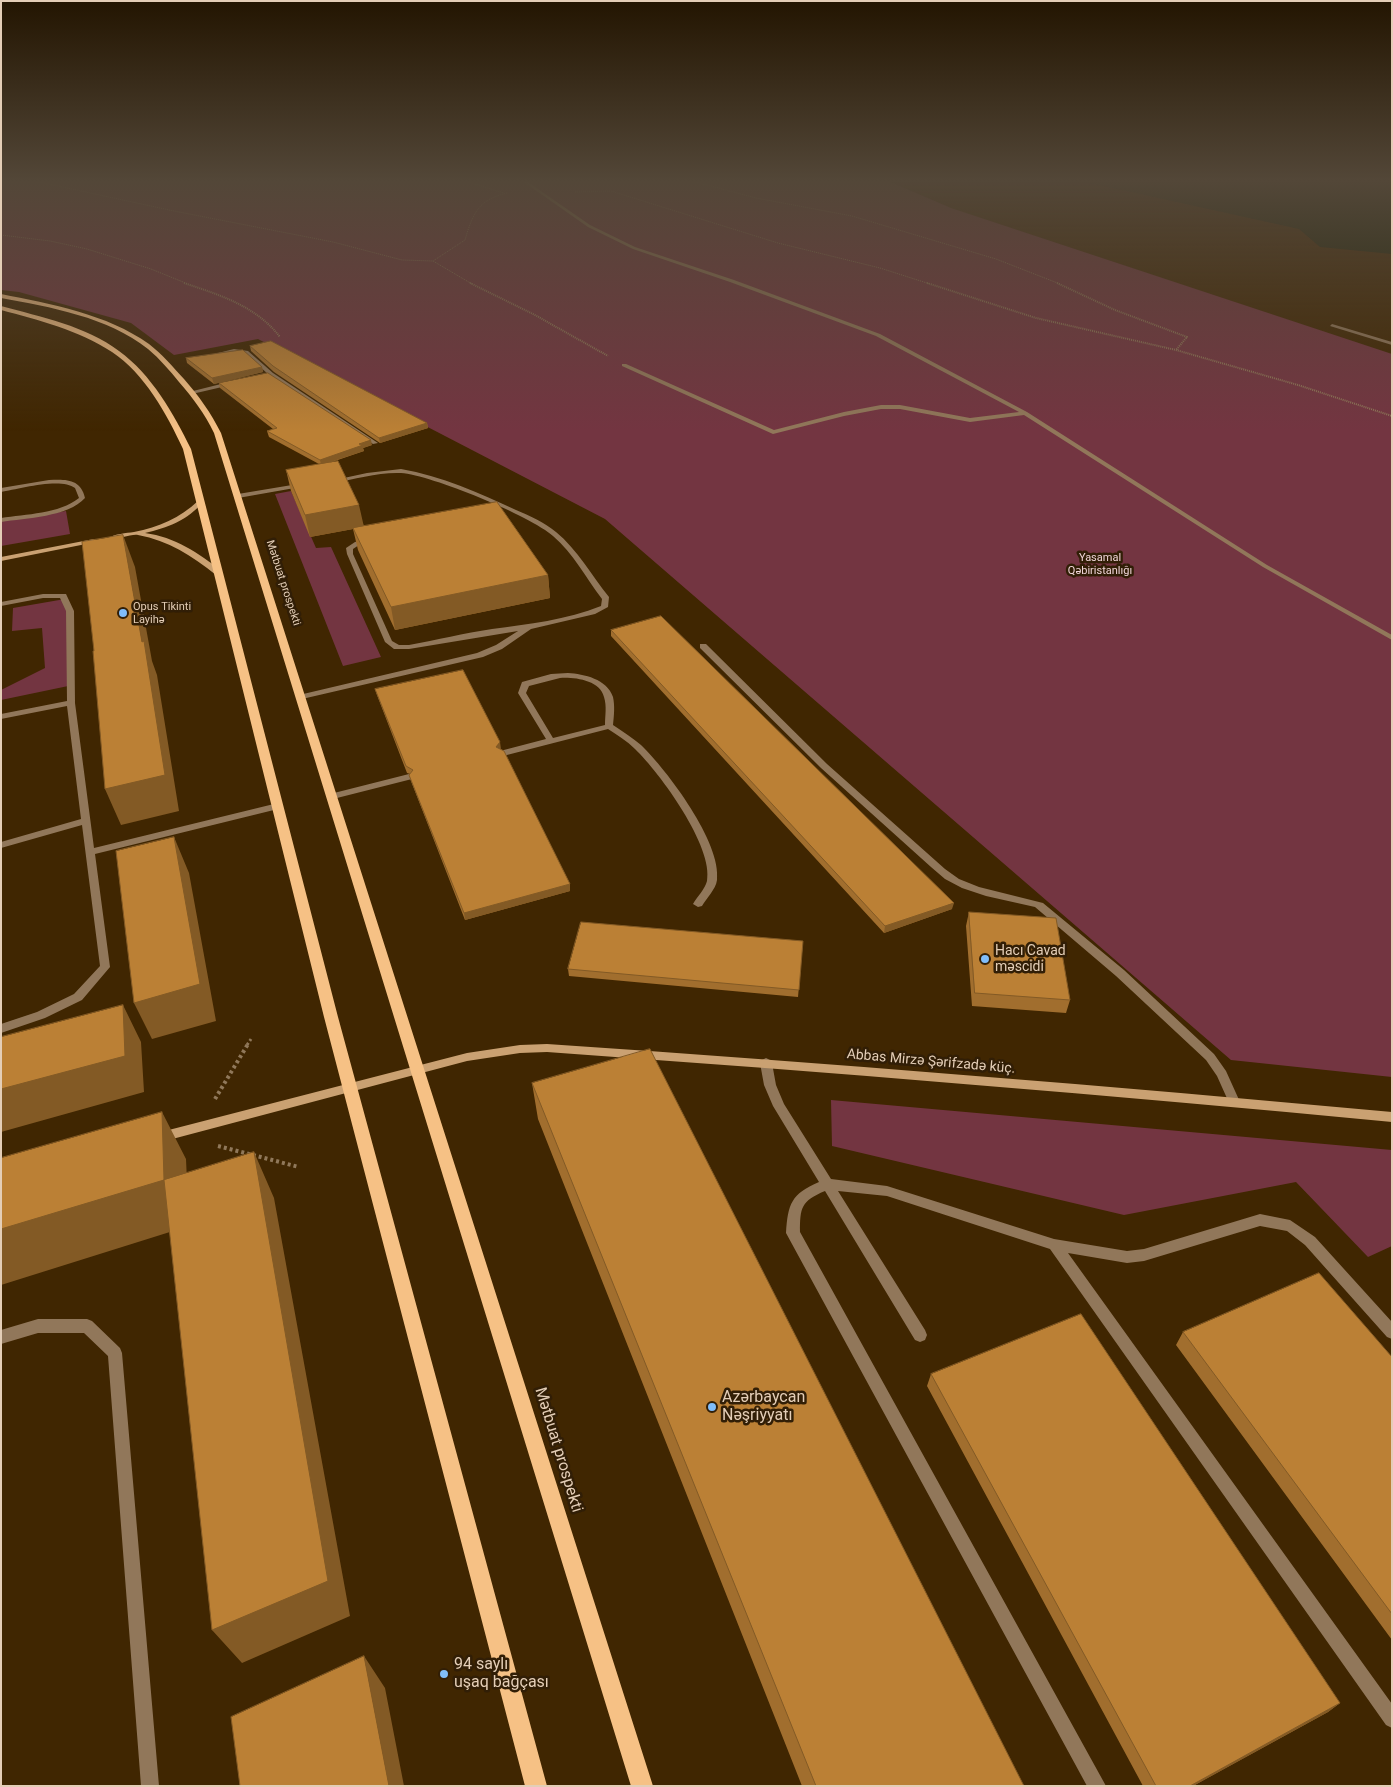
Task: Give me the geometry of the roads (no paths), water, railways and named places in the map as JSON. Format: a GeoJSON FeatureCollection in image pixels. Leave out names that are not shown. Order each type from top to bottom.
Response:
{"type":"FeatureCollection","features":[{"type":"Feature","properties":{"kind":"main road","name":"Mətbuat prospekti"},"geometry":{"type":"LineString","coordinates":[[1,296],[93,320],[128,334],[146,344],[164,360],[192,392],[212,420],[221,442],[302,697],[642,1786]]}},
{"type":"Feature","properties":{"kind":"main road"},"geometry":{"type":"LineString","coordinates":[[1,308],[34,317],[86,336],[117,352],[132,366],[178,427],[187,449],[331,1017],[536,1786]]}},
{"type":"Feature","properties":{"kind":"main road"},"geometry":{"type":"LineString","coordinates":[[1,558],[125,536],[178,521],[188,516],[200,502]]}},
{"type":"Feature","properties":{"kind":"main road"},"geometry":{"type":"LineString","coordinates":[[125,536],[151,536],[171,542],[192,553],[219,573]]}},
{"type":"Feature","properties":{"kind":"main road","name":"Abbas Mirzə Şərifzadə küç."},"geometry":{"type":"LineString","coordinates":[[151,1139],[467,1057],[520,1049],[547,1048],[766,1063],[1392,1117]]}},
{"type":"Feature","properties":{"kind":"lane"},"geometry":{"type":"LineString","coordinates":[[678,263],[878,336],[1025,413],[1265,566],[1392,638]]}},
{"type":"Feature","properties":{"kind":"lane"},"geometry":{"type":"LineString","coordinates":[[1332,325],[1392,344]]}},
{"type":"Feature","properties":{"kind":"lane"},"geometry":{"type":"LineString","coordinates":[[205,357],[241,351],[246,352],[271,374],[375,443]]}},
{"type":"Feature","properties":{"kind":"lane"},"geometry":{"type":"LineString","coordinates":[[624,365],[773,432],[844,414],[881,407],[900,407],[970,420],[1025,413]]}},
{"type":"Feature","properties":{"kind":"lane"},"geometry":{"type":"LineString","coordinates":[[262,376],[271,374]]}},
{"type":"Feature","properties":{"kind":"lane"},"geometry":{"type":"LineString","coordinates":[[192,392],[236,382]]}},
{"type":"Feature","properties":{"kind":"lane"},"geometry":{"type":"LineString","coordinates":[[321,482],[402,471],[418,474],[504,506],[553,532],[606,600],[604,607],[592,612],[528,627],[409,647],[397,647],[389,642],[350,554],[349,548],[357,542],[376,538]]}},
{"type":"Feature","properties":{"kind":"lane"},"geometry":{"type":"LineString","coordinates":[[1,490],[73,483],[78,487],[82,498],[79,502],[68,507],[1,520]]}},
{"type":"Feature","properties":{"kind":"lane"},"geometry":{"type":"LineString","coordinates":[[238,496],[312,484]]}},
{"type":"Feature","properties":{"kind":"lane"},"geometry":{"type":"LineString","coordinates":[[486,510],[504,506]]}},
{"type":"Feature","properties":{"kind":"lane"},"geometry":{"type":"LineString","coordinates":[[1,604],[43,596],[63,596],[70,611],[71,703],[105,966],[78,998],[41,1015],[1,1029]]}},
{"type":"Feature","properties":{"kind":"lane"},"geometry":{"type":"LineString","coordinates":[[302,697],[480,655],[499,647],[528,627]]}},
{"type":"Feature","properties":{"kind":"lane"},"geometry":{"type":"LineString","coordinates":[[703,646],[802,745],[872,811],[956,882],[999,896],[1023,899],[1039,905],[1120,973],[1210,1057],[1222,1074],[1234,1102]]}},
{"type":"Feature","properties":{"kind":"lane"},"geometry":{"type":"LineString","coordinates":[[551,741],[525,700],[522,692],[525,684],[562,675],[582,675],[602,686],[608,696],[609,726]]}},
{"type":"Feature","properties":{"kind":"lane"},"geometry":{"type":"LineString","coordinates":[[1,717],[71,703]]}},
{"type":"Feature","properties":{"kind":"lane"},"geometry":{"type":"LineString","coordinates":[[503,753],[609,726]]}},
{"type":"Feature","properties":{"kind":"lane"},"geometry":{"type":"LineString","coordinates":[[609,726],[639,748],[658,769],[695,822],[712,863],[712,881],[698,904]]}},
{"type":"Feature","properties":{"kind":"lane"},"geometry":{"type":"LineString","coordinates":[[333,796],[409,777]]}},
{"type":"Feature","properties":{"kind":"lane"},"geometry":{"type":"LineString","coordinates":[[90,852],[278,806]]}},
{"type":"Feature","properties":{"kind":"lane"},"geometry":{"type":"LineString","coordinates":[[1,845],[85,821]]}},
{"type":"Feature","properties":{"kind":"lane"},"geometry":{"type":"LineString","coordinates":[[766,1063],[770,1086],[807,1154],[828,1184],[920,1335]]}},
{"type":"Feature","properties":{"kind":"lane"},"geometry":{"type":"LineString","coordinates":[[1097,1786],[793,1233],[794,1210],[806,1193],[828,1184],[887,1190],[1054,1245],[1127,1257],[1144,1255],[1260,1220],[1290,1226],[1310,1241],[1392,1332]]}},
{"type":"Feature","properties":{"kind":"lane"},"geometry":{"type":"LineString","coordinates":[[1054,1245],[1392,1719]]}},
{"type":"Feature","properties":{"kind":"lane"},"geometry":{"type":"LineString","coordinates":[[1,1337],[38,1326],[88,1326],[115,1353],[150,1786]]}},
{"type":"Feature","properties":{"kind":"place","name":"Opus Tikinti Layihə"},"geometry":{"type":"Point","coordinates":[123,613]}},
{"type":"Feature","properties":{"kind":"place","name":"Hacı Cavad məscidi"},"geometry":{"type":"Point","coordinates":[985,959]}},
{"type":"Feature","properties":{"kind":"place","name":"Azərbaycan Nəşriyyatı"},"geometry":{"type":"Point","coordinates":[712,1407]}},
{"type":"Feature","properties":{"kind":"place","name":"94 saylı uşaq bağçası"},"geometry":{"type":"Point","coordinates":[444,1674]}},
{"type":"Feature","properties":{"kind":"park label","name":"Yasamal Qəbiristanlığı"},"geometry":{"type":"Point","coordinates":[1100,564]}}]}
